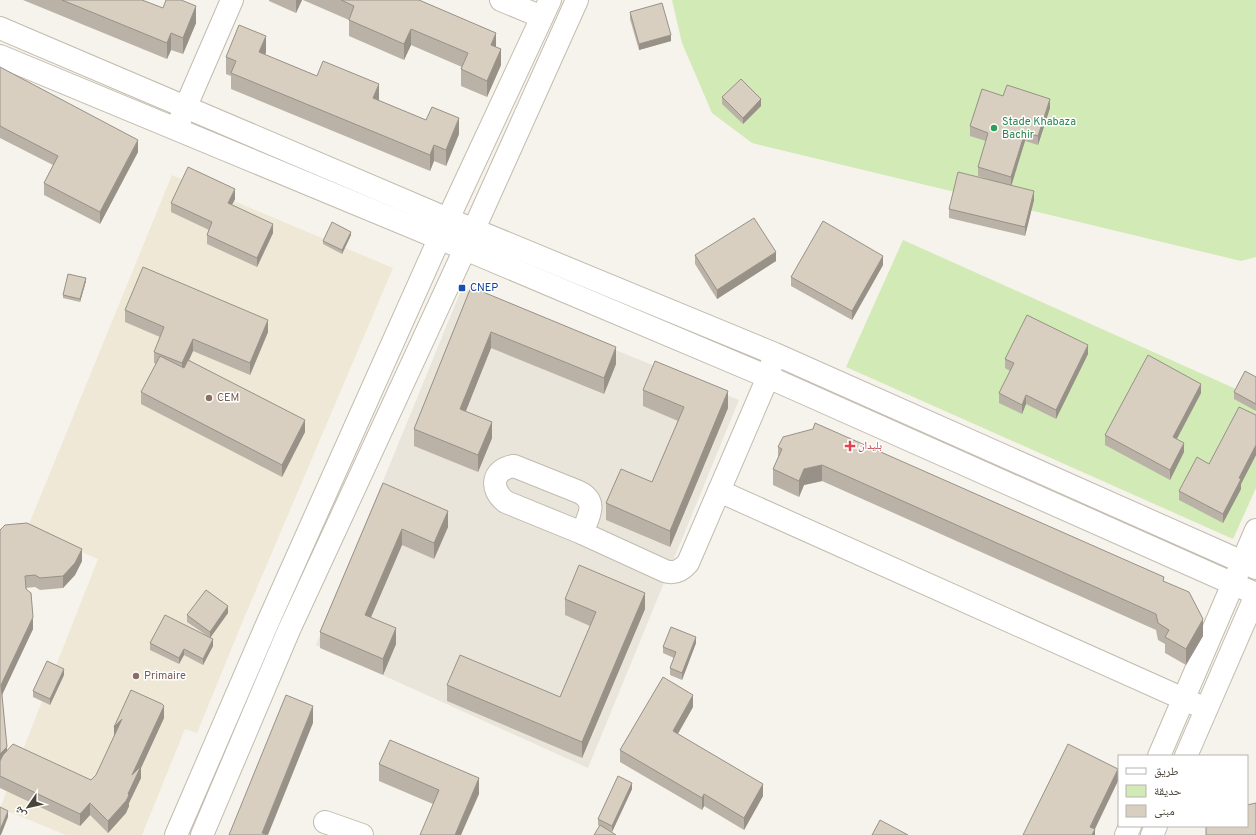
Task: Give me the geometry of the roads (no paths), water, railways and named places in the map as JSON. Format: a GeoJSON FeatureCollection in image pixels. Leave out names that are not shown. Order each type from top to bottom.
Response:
{"type":"FeatureCollection","features":[{"type":"Feature","properties":{"kind":"street"},"geometry":{"type":"LineString","coordinates":[[176,129],[232,0]]}},
{"type":"Feature","properties":{"kind":"street"},"geometry":{"type":"LineString","coordinates":[[176,835],[274,608],[444,229],[546,9],[501,0]]}},
{"type":"Feature","properties":{"kind":"street"},"geometry":{"type":"LineString","coordinates":[[202,835],[289,630],[577,0]]}},
{"type":"Feature","properties":{"kind":"street"},"geometry":{"type":"LineString","coordinates":[[0,28],[186,107],[444,229]]}},
{"type":"Feature","properties":{"kind":"street"},"geometry":{"type":"LineString","coordinates":[[0,56],[176,129],[775,354],[1249,564]]}},
{"type":"Feature","properties":{"kind":"street"},"geometry":{"type":"LineString","coordinates":[[469,239],[768,377],[1256,594],[1186,755]]}},
{"type":"Feature","properties":{"kind":"street"},"geometry":{"type":"LineString","coordinates":[[582,533],[664,571],[670,572],[680,570],[688,563],[768,377],[775,354]]}},
{"type":"Feature","properties":{"kind":"street"},"geometry":{"type":"LineString","coordinates":[[719,491],[1206,709]]}},
{"type":"Feature","properties":{"kind":"street"},"geometry":{"type":"LineString","coordinates":[[1159,755],[1233,583],[1249,564],[1256,530]]}},
{"type":"Feature","properties":{"kind":"street"},"geometry":{"type":"LineString","coordinates":[[325,822],[362,835]]}},
{"type":"Feature","properties":{"kind":"place","name":"Stade Khabaza Bachir"},"geometry":{"type":"Point","coordinates":[994,128]}},
{"type":"Feature","properties":{"kind":"place","name":"CNEP"},"geometry":{"type":"Point","coordinates":[462,288]}},
{"type":"Feature","properties":{"kind":"place","name":"CEM"},"geometry":{"type":"Point","coordinates":[209,398]}},
{"type":"Feature","properties":{"kind":"place","name":"بليدان"},"geometry":{"type":"Point","coordinates":[850,446]}},
{"type":"Feature","properties":{"kind":"place","name":"Primaire"},"geometry":{"type":"Point","coordinates":[136,676]}}]}
